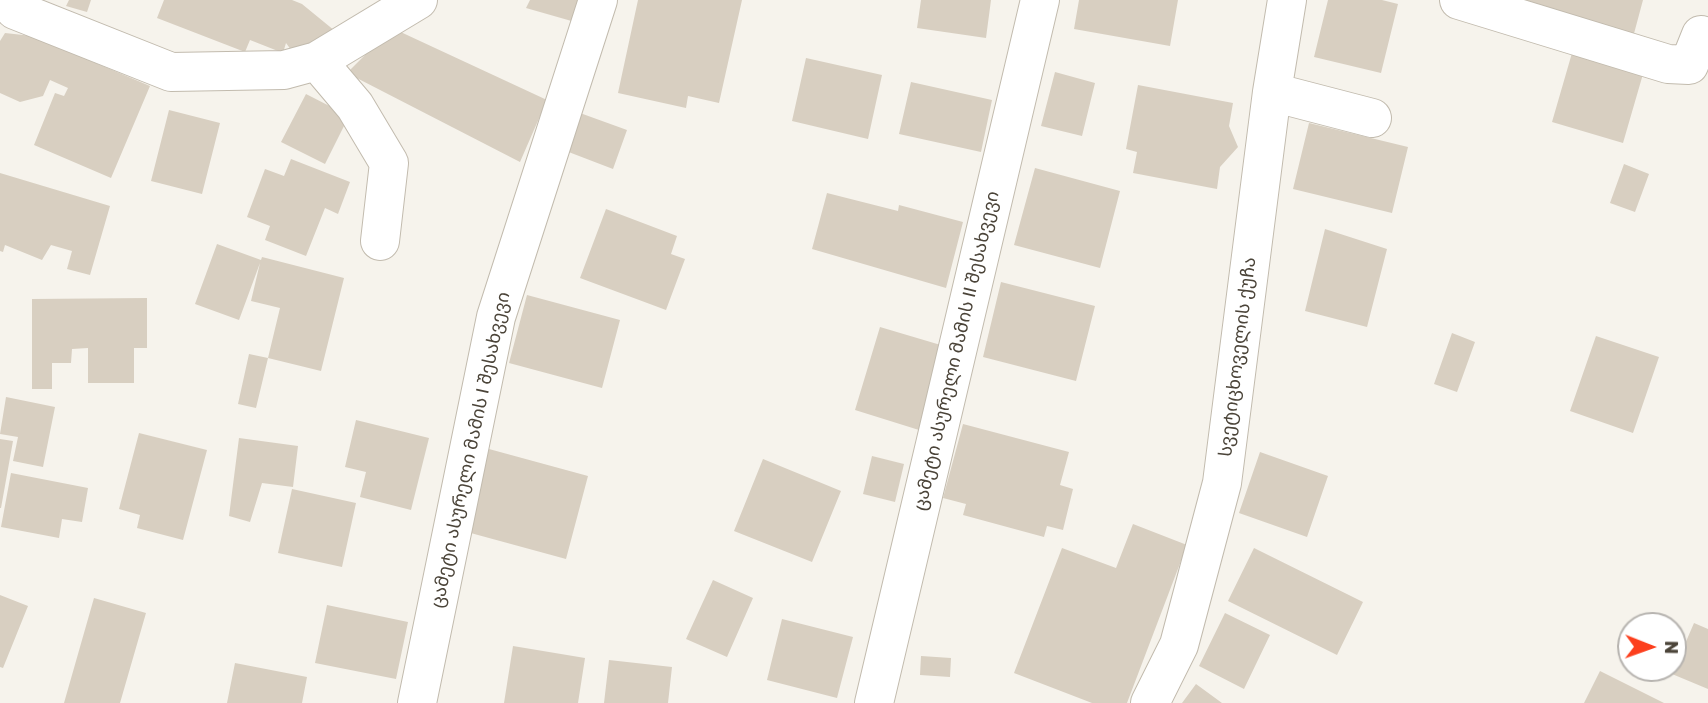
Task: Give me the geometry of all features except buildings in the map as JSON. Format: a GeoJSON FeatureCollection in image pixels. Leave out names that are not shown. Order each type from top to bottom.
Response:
{"type":"FeatureCollection","features":[{"type":"Feature","properties":{"kind":"street"},"geometry":{"type":"LineString","coordinates":[[14,9],[171,72],[284,69],[317,61],[418,0]]}},
{"type":"Feature","properties":{"kind":"street","name":"ცამეტი ასურელი მამის I შესახვევი"},"geometry":{"type":"LineString","coordinates":[[417,703],[496,317],[598,0]]}},
{"type":"Feature","properties":{"kind":"street","name":"ცამეტი ასურელი მამის II შესახვევი"},"geometry":{"type":"LineString","coordinates":[[874,703],[1040,0]]}},
{"type":"Feature","properties":{"kind":"street","name":"სვეტიცხოველის ქუჩა"},"geometry":{"type":"LineString","coordinates":[[1150,703],[1179,645],[1222,483],[1272,92],[1287,0]]}},
{"type":"Feature","properties":{"kind":"street"},"geometry":{"type":"LineString","coordinates":[[1458,0],[1668,64],[1689,65],[1701,35]]}},
{"type":"Feature","properties":{"kind":"street"},"geometry":{"type":"LineString","coordinates":[[317,61],[355,106],[389,163],[380,241]]}},
{"type":"Feature","properties":{"kind":"street"},"geometry":{"type":"LineString","coordinates":[[1272,92],[1371,118]]}}]}
